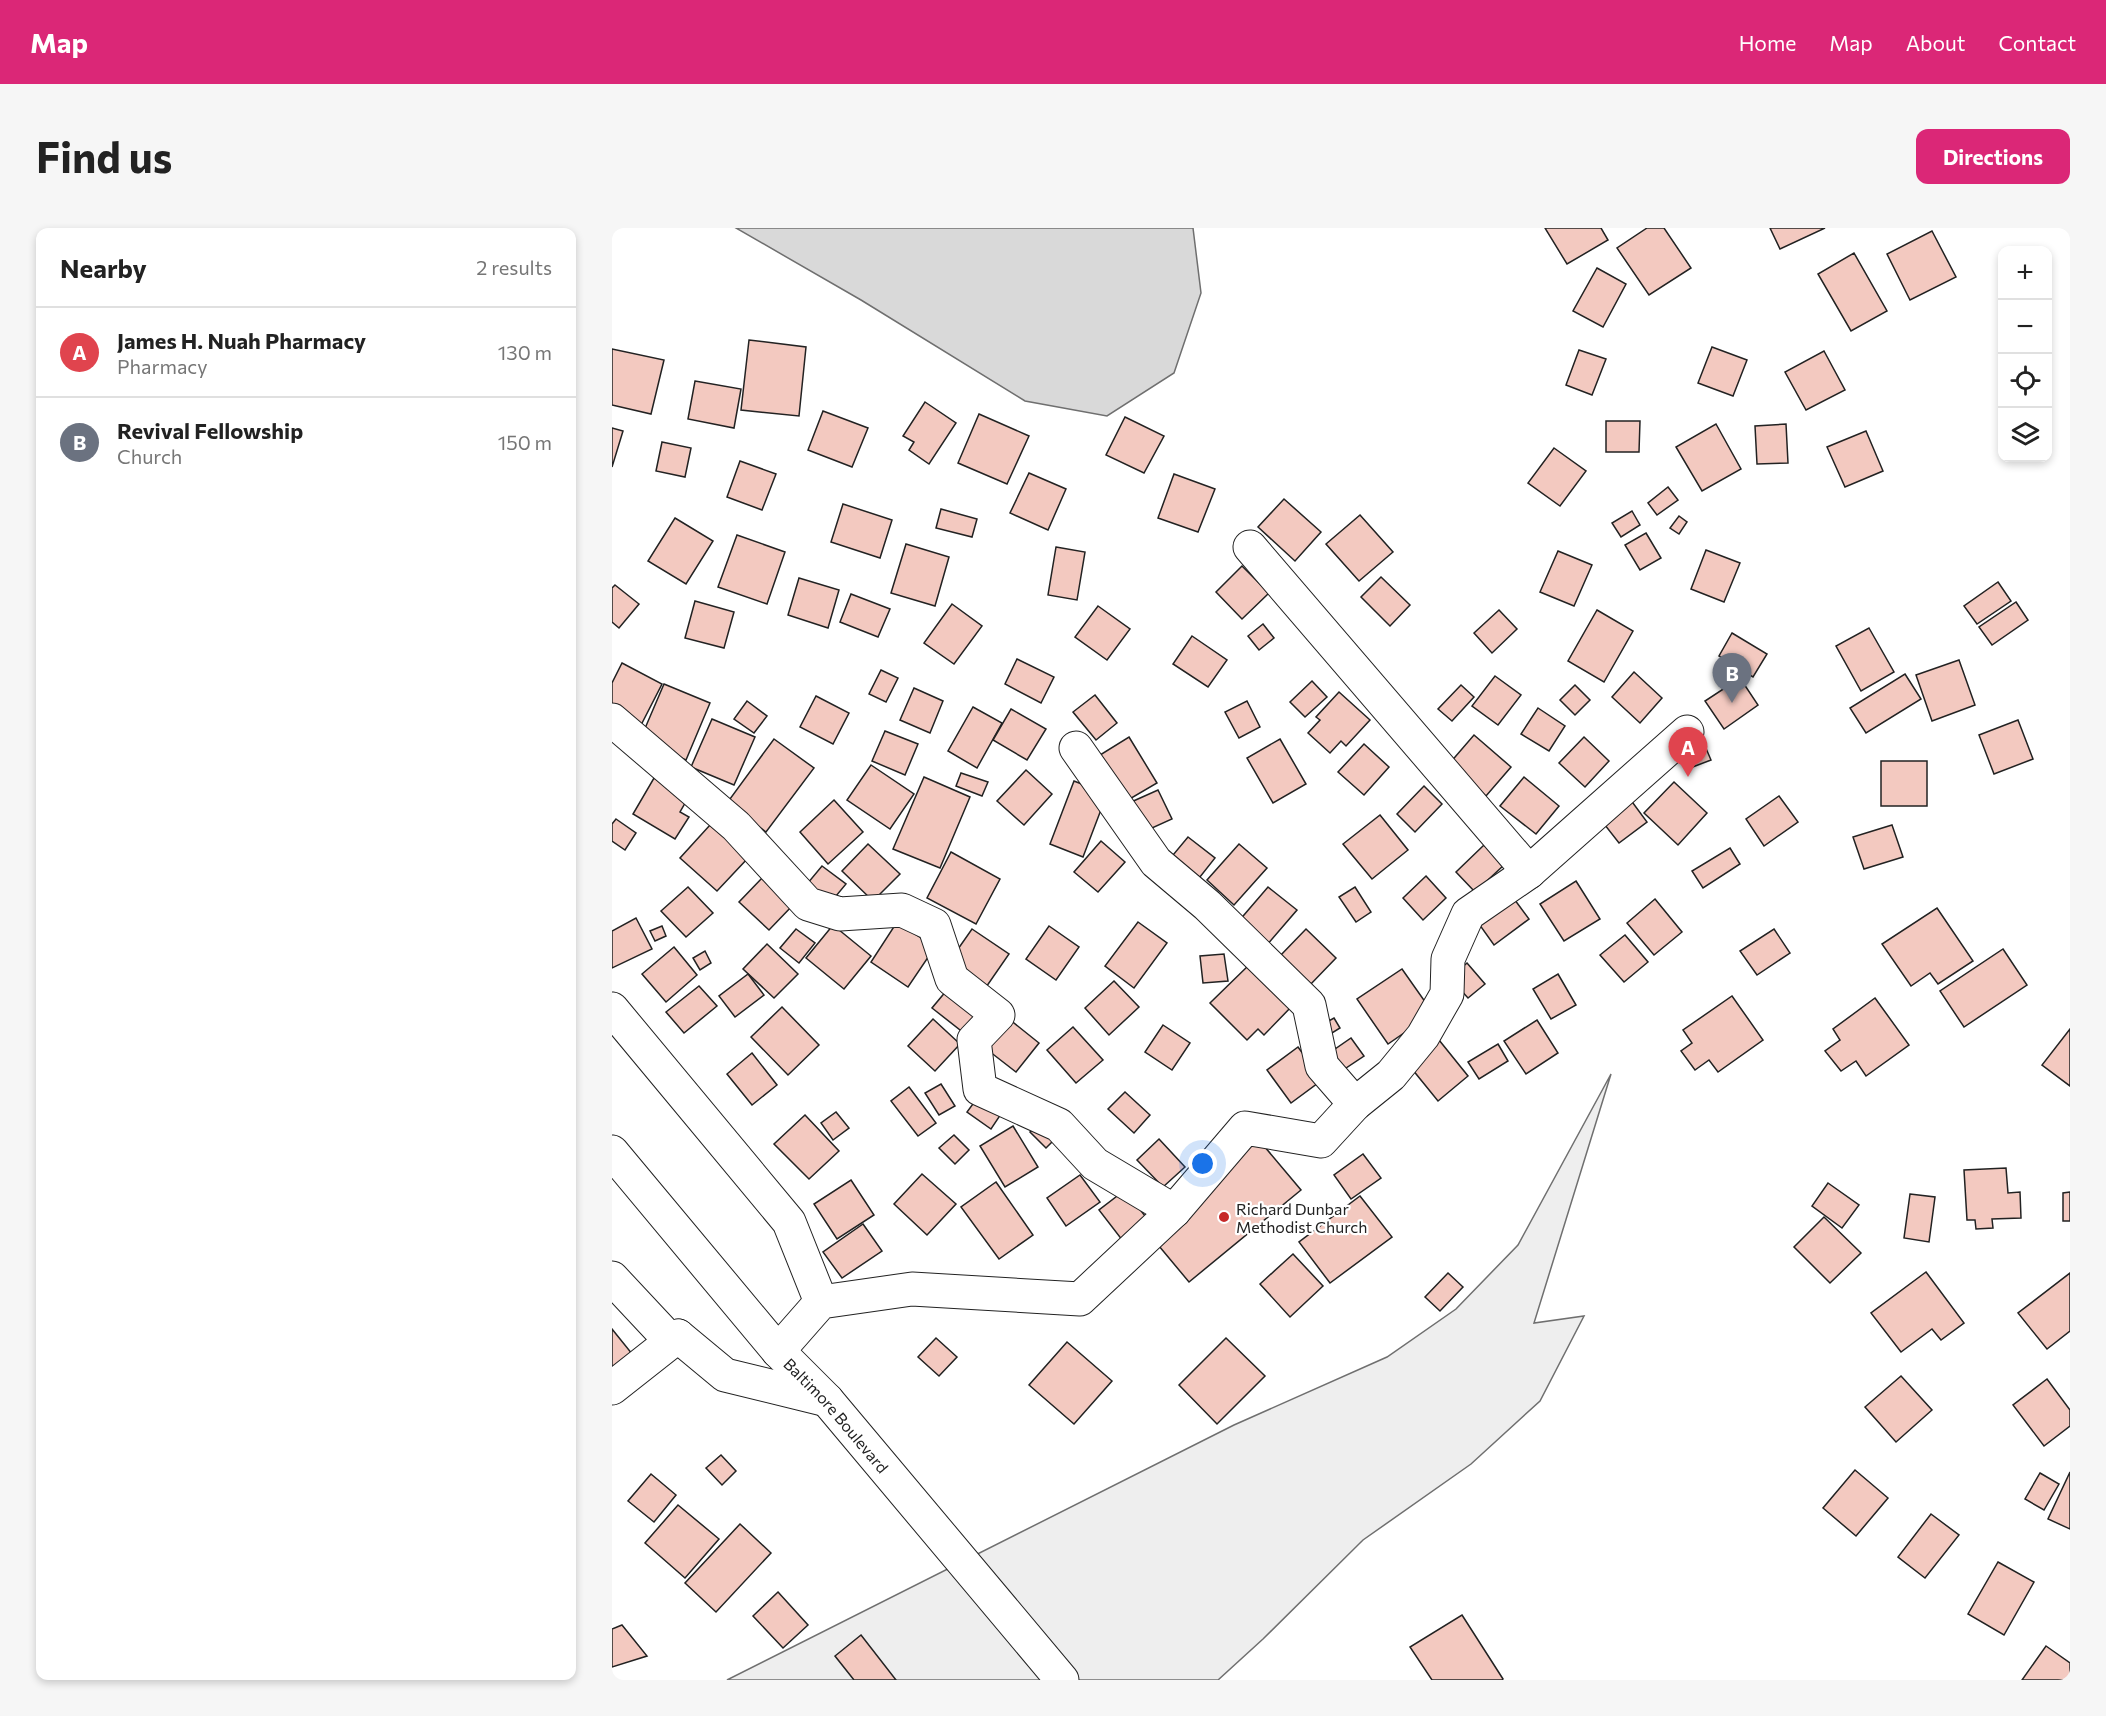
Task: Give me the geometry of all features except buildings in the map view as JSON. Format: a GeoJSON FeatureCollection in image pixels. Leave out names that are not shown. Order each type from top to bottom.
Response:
{"type":"FeatureCollection","features":[{"type":"Feature","properties":{"kind":"main road"},"geometry":{"type":"LineString","coordinates":[[1250,547],[1529,872]]}},
{"type":"Feature","properties":{"kind":"main road"},"geometry":{"type":"LineString","coordinates":[[612,720],[736,826],[808,904],[840,914],[902,910],[934,925],[952,979],[998,1015],[974,1040],[980,1089],[1059,1125],[1095,1164],[1174,1211]]}},
{"type":"Feature","properties":{"kind":"main road"},"geometry":{"type":"LineString","coordinates":[[778,1351],[820,1302],[912,1289],[1080,1299],[1174,1211],[1245,1128],[1321,1141],[1355,1104],[1391,1075],[1423,1036],[1447,994],[1448,959],[1468,914],[1529,872],[1687,732]]}},
{"type":"Feature","properties":{"kind":"main road"},"geometry":{"type":"LineString","coordinates":[[1076,748],[1156,862],[1207,905],[1309,1005],[1322,1066],[1355,1104]]}},
{"type":"Feature","properties":{"kind":"main road"},"geometry":{"type":"LineString","coordinates":[[612,1009],[789,1222],[820,1302]]}},
{"type":"Feature","properties":{"kind":"main road","name":"Baltimore Boulevard"},"geometry":{"type":"LineString","coordinates":[[612,1152],[778,1351],[827,1400],[1062,1680]]}},
{"type":"Feature","properties":{"kind":"main road"},"geometry":{"type":"LineString","coordinates":[[612,1278],[669,1339],[678,1336]]}},
{"type":"Feature","properties":{"kind":"main road"},"geometry":{"type":"LineString","coordinates":[[612,1388],[678,1336]]}},
{"type":"Feature","properties":{"kind":"main road"},"geometry":{"type":"LineString","coordinates":[[678,1336],[725,1375],[827,1400]]}},
{"type":"Feature","properties":{"kind":"shaded area"},"geometry":{"type":"Polygon","coordinates":[[[736,228],[1193,228],[1201,293],[1174,373],[1107,416],[1025,401],[861,300],[736,228]]]}},
{"type":"Feature","properties":{"kind":"shaded area"},"geometry":{"type":"Polygon","coordinates":[[[1611,1074],[1534,1323],[1584,1316],[1540,1401],[1471,1464],[1363,1540],[1218,1680],[727,1680],[1234,1425],[1387,1357],[1456,1309],[1518,1245],[1611,1074]]]}},
{"type":"Feature","properties":{"kind":"place","name":"Revival Fellowship"},"geometry":{"type":"Point","coordinates":[1732,703]}},
{"type":"Feature","properties":{"kind":"place","name":"James H. Nuah Pharmacy"},"geometry":{"type":"Point","coordinates":[1688,777]}},
{"type":"Feature","properties":{"kind":"place","name":"Richard Dunbar Methodist Church"},"geometry":{"type":"Point","coordinates":[1224,1217]}}]}
